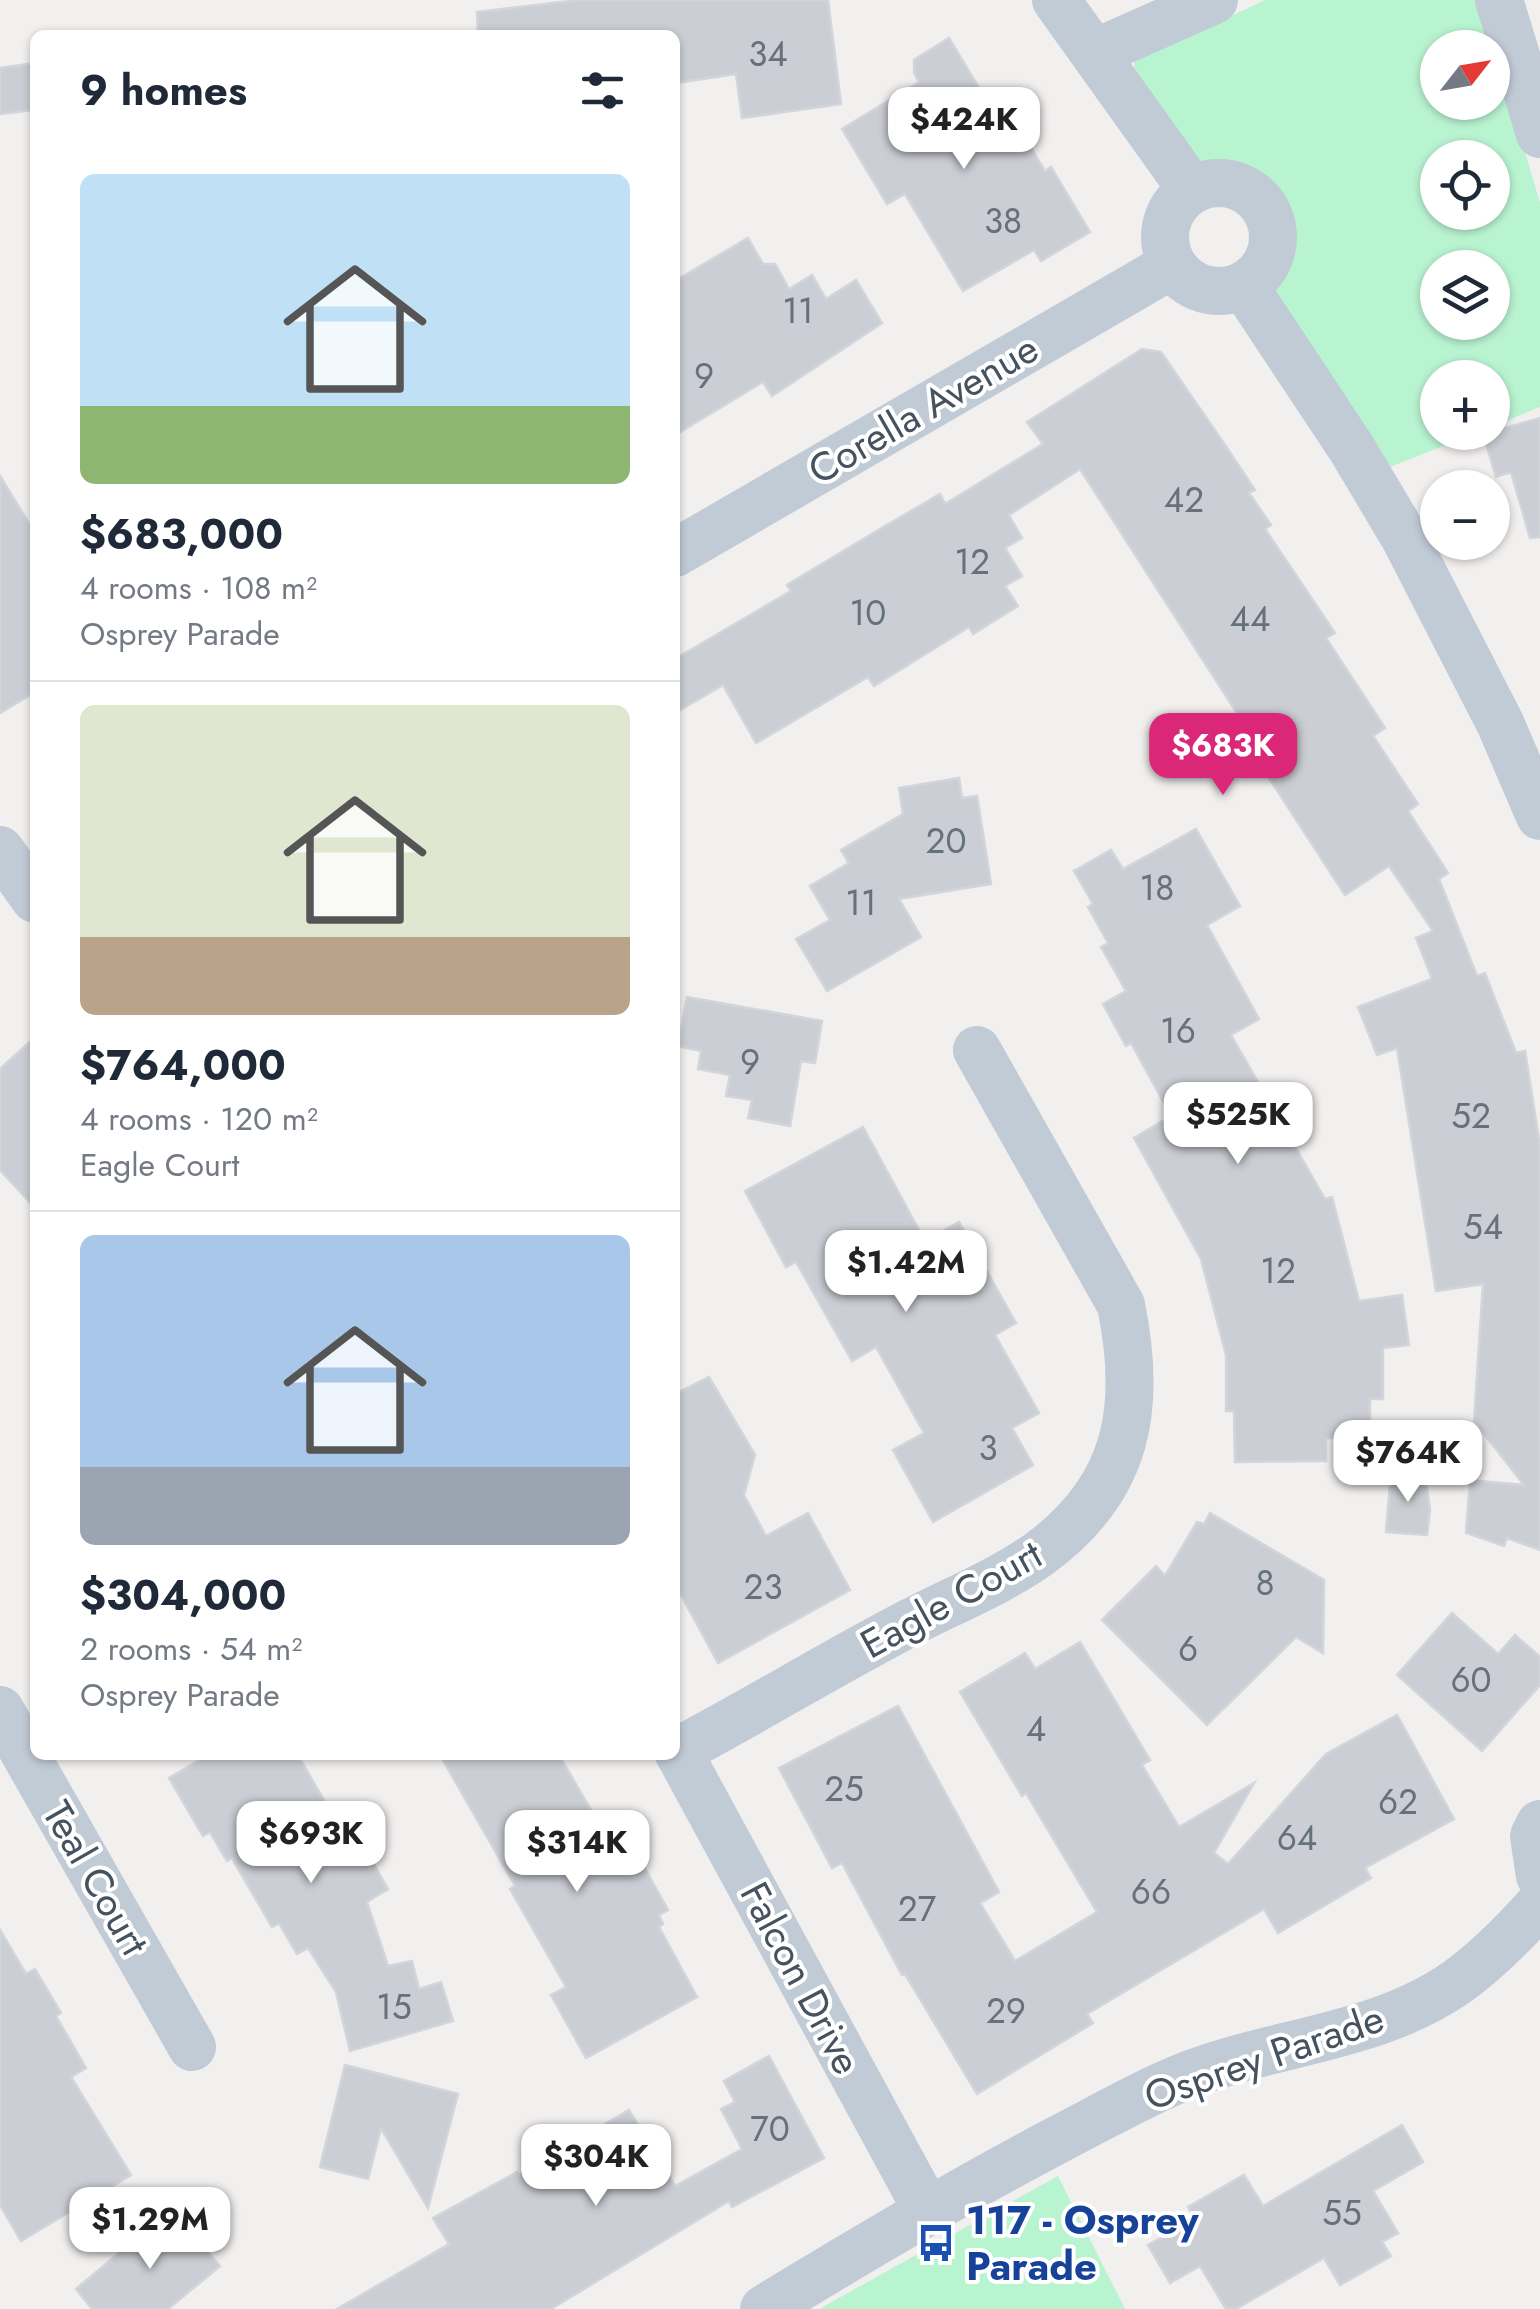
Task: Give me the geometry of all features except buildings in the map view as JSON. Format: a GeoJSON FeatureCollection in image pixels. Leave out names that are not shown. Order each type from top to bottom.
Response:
{"type":"FeatureCollection","features":[{"type":"Feature","properties":{"kind":"street"},"geometry":{"type":"LineString","coordinates":[[1056,0],[1192,190]]}},
{"type":"Feature","properties":{"kind":"street"},"geometry":{"type":"LineString","coordinates":[[1095,53],[1214,0]]}},
{"type":"Feature","properties":{"kind":"street"},"geometry":{"type":"LineString","coordinates":[[1499,0],[1540,134]]}},
{"type":"Feature","properties":{"kind":"street"},"geometry":{"type":"LineString","coordinates":[[1212,183],[1234,184],[1253,194],[1267,211],[1273,232],[1271,253],[1261,272],[1244,286],[1225,291],[1204,290],[1186,280],[1172,265],[1166,249],[1169,215],[1192,190],[1212,183]]}},
{"type":"Feature","properties":{"kind":"street","name":"Corella Avenue"},"geometry":{"type":"LineString","coordinates":[[680,550],[1172,265]]}},
{"type":"Feature","properties":{"kind":"street"},"geometry":{"type":"LineString","coordinates":[[1244,286],[1406,538],[1500,723],[1540,816]]}},
{"type":"Feature","properties":{"kind":"street"},"geometry":{"type":"LineString","coordinates":[[0,850],[30,892]]}},
{"type":"Feature","properties":{"kind":"street","name":"Eagle Court"},"geometry":{"type":"LineString","coordinates":[[680,1747],[1036,1556],[1076,1524],[1102,1490],[1122,1446],[1132,1396],[1130,1351],[1121,1304],[976,1050]]}},
{"type":"Feature","properties":{"kind":"street","name":"Teal Court"},"geometry":{"type":"LineString","coordinates":[[0,1710],[192,2047]]}},
{"type":"Feature","properties":{"kind":"street","name":"Falcon Drive"},"geometry":{"type":"LineString","coordinates":[[680,1755],[927,2210]]}},
{"type":"Feature","properties":{"kind":"street"},"geometry":{"type":"LineString","coordinates":[[1540,1824],[1534,1836],[1540,1876]]}},
{"type":"Feature","properties":{"kind":"street","name":"Osprey Parade"},"geometry":{"type":"LineString","coordinates":[[764,2309],[927,2210],[1113,2110],[1192,2074],[1372,2023],[1412,2006],[1456,1983],[1510,1938],[1540,1904]]}},
{"type":"Feature","properties":{"kind":"green space"},"geometry":{"type":"Polygon","coordinates":[[[1265,0],[1481,0],[1490,30],[1420,30],[1420,120],[1510,120],[1510,100],[1540,203],[1540,407],[1510,419],[1510,360],[1420,360],[1420,450],[1433,450],[1380,471],[1271,289],[1288,240],[1281,204],[1254,178],[1204,172],[1136,88],[1134,62],[1265,0]]]}},
{"type":"Feature","properties":{"kind":"green space"},"geometry":{"type":"Polygon","coordinates":[[[1058,2176],[1125,2309],[819,2309],[1058,2176]]]}},
{"type":"Feature","properties":{"kind":"place","name":"117 - Osprey Parade"},"geometry":{"type":"Point","coordinates":[936,2243]}}]}
